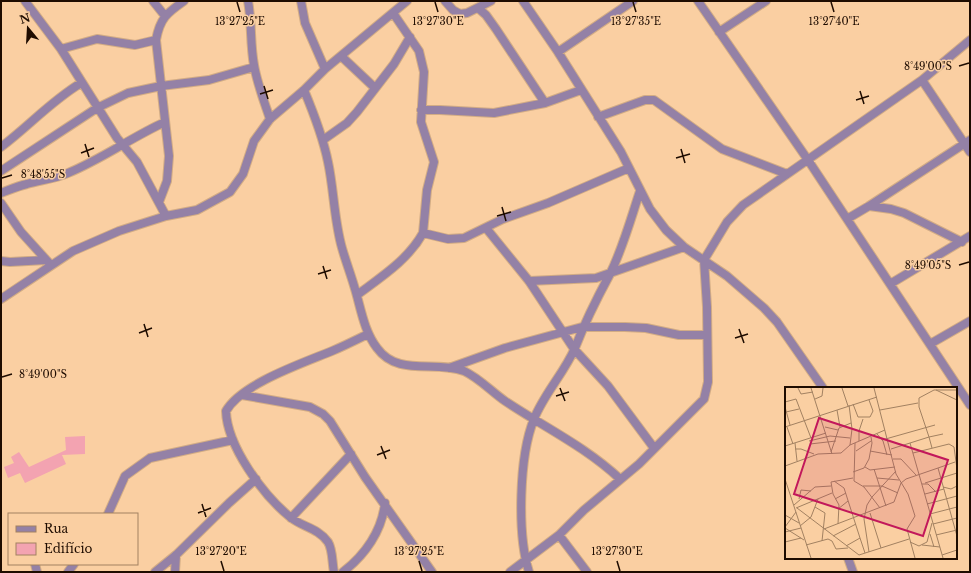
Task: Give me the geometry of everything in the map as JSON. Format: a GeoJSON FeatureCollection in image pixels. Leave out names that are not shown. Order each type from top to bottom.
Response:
{"type":"FeatureCollection","features":[{"type":"Feature","properties":{"kind":"street"},"geometry":{"type":"LineString","coordinates":[[26,1],[61,49],[97,108],[137,162],[166,216]]}},
{"type":"Feature","properties":{"kind":"street"},"geometry":{"type":"LineString","coordinates":[[152,1],[165,16]]}},
{"type":"Feature","properties":{"kind":"street"},"geometry":{"type":"LineString","coordinates":[[159,202],[169,170],[156,40],[159,26],[165,16],[184,1]]}},
{"type":"Feature","properties":{"kind":"street"},"geometry":{"type":"LineString","coordinates":[[248,1],[252,20],[251,44],[254,67],[270,119]]}},
{"type":"Feature","properties":{"kind":"street"},"geometry":{"type":"LineString","coordinates":[[301,1],[305,23],[325,69]]}},
{"type":"Feature","properties":{"kind":"street"},"geometry":{"type":"LineString","coordinates":[[1,299],[48,262],[119,231],[166,216],[197,210],[230,192],[243,174],[254,141],[270,119],[304,90],[325,69],[407,1]]}},
{"type":"Feature","properties":{"kind":"street"},"geometry":{"type":"LineString","coordinates":[[445,1],[453,10],[460,14],[478,8],[491,1]]}},
{"type":"Feature","properties":{"kind":"street"},"geometry":{"type":"LineString","coordinates":[[523,1],[558,52],[621,152],[650,210],[666,230],[684,247],[727,276],[764,308],[776,322],[822,387]]}},
{"type":"Feature","properties":{"kind":"street"},"geometry":{"type":"LineString","coordinates":[[558,52],[633,1]]}},
{"type":"Feature","properties":{"kind":"street"},"geometry":{"type":"LineString","coordinates":[[698,1],[808,160],[970,405]]}},
{"type":"Feature","properties":{"kind":"street"},"geometry":{"type":"LineString","coordinates":[[719,32],[766,1]]}},
{"type":"Feature","properties":{"kind":"street"},"geometry":{"type":"LineString","coordinates":[[478,8],[486,15],[496,28],[545,103]]}},
{"type":"Feature","properties":{"kind":"street"},"geometry":{"type":"LineString","coordinates":[[356,295],[388,273],[410,251],[423,233],[427,190],[434,162],[433,154],[423,132],[421,110],[424,72],[419,51],[393,13]]}},
{"type":"Feature","properties":{"kind":"street"},"geometry":{"type":"LineString","coordinates":[[323,140],[347,123],[394,64],[410,37]]}},
{"type":"Feature","properties":{"kind":"street"},"geometry":{"type":"LineString","coordinates":[[61,49],[97,39],[135,45],[156,40]]}},
{"type":"Feature","properties":{"kind":"street"},"geometry":{"type":"LineString","coordinates":[[510,572],[559,535],[584,510],[639,464],[704,399],[708,382],[707,307],[704,260],[727,222],[743,205],[762,190],[808,160],[922,80],[970,40]]}},
{"type":"Feature","properties":{"kind":"street"},"geometry":{"type":"LineString","coordinates":[[341,56],[375,88]]}},
{"type":"Feature","properties":{"kind":"street"},"geometry":{"type":"LineString","coordinates":[[1,171],[97,108],[128,93],[161,86],[209,80],[254,67]]}},
{"type":"Feature","properties":{"kind":"street"},"geometry":{"type":"LineString","coordinates":[[922,80],[967,142],[970,152]]}},
{"type":"Feature","properties":{"kind":"street"},"geometry":{"type":"LineString","coordinates":[[1,146],[21,132],[50,104],[81,83]]}},
{"type":"Feature","properties":{"kind":"street"},"geometry":{"type":"LineString","coordinates":[[304,90],[323,140],[329,162],[342,248],[368,334],[377,349],[387,358],[400,365],[448,368],[464,372],[534,420],[577,444],[608,468],[620,480]]}},
{"type":"Feature","properties":{"kind":"street"},"geometry":{"type":"LineString","coordinates":[[421,110],[494,114],[545,103],[581,90]]}},
{"type":"Feature","properties":{"kind":"street"},"geometry":{"type":"LineString","coordinates":[[598,117],[645,100],[654,100],[722,148],[787,174]]}},
{"type":"Feature","properties":{"kind":"street"},"geometry":{"type":"LineString","coordinates":[[1,193],[26,184],[49,180],[69,172],[123,145],[138,134],[165,122]]}},
{"type":"Feature","properties":{"kind":"street"},"geometry":{"type":"LineString","coordinates":[[847,219],[967,142]]}},
{"type":"Feature","properties":{"kind":"street"},"geometry":{"type":"LineString","coordinates":[[423,233],[448,239],[464,238],[629,168]]}},
{"type":"Feature","properties":{"kind":"street"},"geometry":{"type":"LineString","coordinates":[[529,572],[525,560],[522,520],[522,475],[534,420],[574,349],[582,327],[610,274],[640,191]]}},
{"type":"Feature","properties":{"kind":"street"},"geometry":{"type":"LineString","coordinates":[[1,203],[21,232],[48,262]]}},
{"type":"Feature","properties":{"kind":"street"},"geometry":{"type":"LineString","coordinates":[[869,206],[904,213],[962,242]]}},
{"type":"Feature","properties":{"kind":"street"},"geometry":{"type":"LineString","coordinates":[[486,228],[528,281],[564,332],[574,349],[608,386],[654,448]]}},
{"type":"Feature","properties":{"kind":"street"},"geometry":{"type":"LineString","coordinates":[[890,284],[970,236]]}},
{"type":"Feature","properties":{"kind":"street"},"geometry":{"type":"LineString","coordinates":[[528,281],[596,278],[684,247]]}},
{"type":"Feature","properties":{"kind":"street"},"geometry":{"type":"LineString","coordinates":[[1,261],[48,262]]}},
{"type":"Feature","properties":{"kind":"street"},"geometry":{"type":"LineString","coordinates":[[930,344],[970,321]]}},
{"type":"Feature","properties":{"kind":"street"},"geometry":{"type":"LineString","coordinates":[[448,368],[505,348],[582,327],[646,328],[679,335],[707,335]]}},
{"type":"Feature","properties":{"kind":"street"},"geometry":{"type":"LineString","coordinates":[[334,572],[330,546],[326,540],[312,528],[291,518],[274,502],[256,479],[233,440],[226,411],[229,406],[242,395],[300,363],[332,351],[368,334]]}},
{"type":"Feature","properties":{"kind":"street"},"geometry":{"type":"LineString","coordinates":[[242,395],[310,407],[323,414],[330,421],[432,572]]}},
{"type":"Feature","properties":{"kind":"street"},"geometry":{"type":"LineString","coordinates":[[108,513],[125,476],[150,458],[233,440]]}},
{"type":"Feature","properties":{"kind":"street"},"geometry":{"type":"LineString","coordinates":[[291,518],[351,454]]}},
{"type":"Feature","properties":{"kind":"street"},"geometry":{"type":"LineString","coordinates":[[155,572],[176,555],[256,479]]}},
{"type":"Feature","properties":{"kind":"street"},"geometry":{"type":"LineString","coordinates":[[343,572],[364,551],[377,531],[383,519],[385,504]]}},
{"type":"Feature","properties":{"kind":"street"},"geometry":{"type":"LineString","coordinates":[[559,535],[587,572]]}},
{"type":"Feature","properties":{"kind":"street"},"geometry":{"type":"LineString","coordinates":[[175,572],[176,555]]}},
{"type":"Feature","properties":{"kind":"street"},"geometry":{"type":"LineString","coordinates":[[848,559],[853,572]]}},
{"type":"Feature","properties":{"kind":"building"},"geometry":{"type":"Polygon","coordinates":[[[85,436],[85,454],[62,455],[66,464],[25,483],[20,473],[8,478],[4,467],[14,463],[11,457],[19,452],[29,467],[66,450],[65,437],[85,436]]]}}]}
